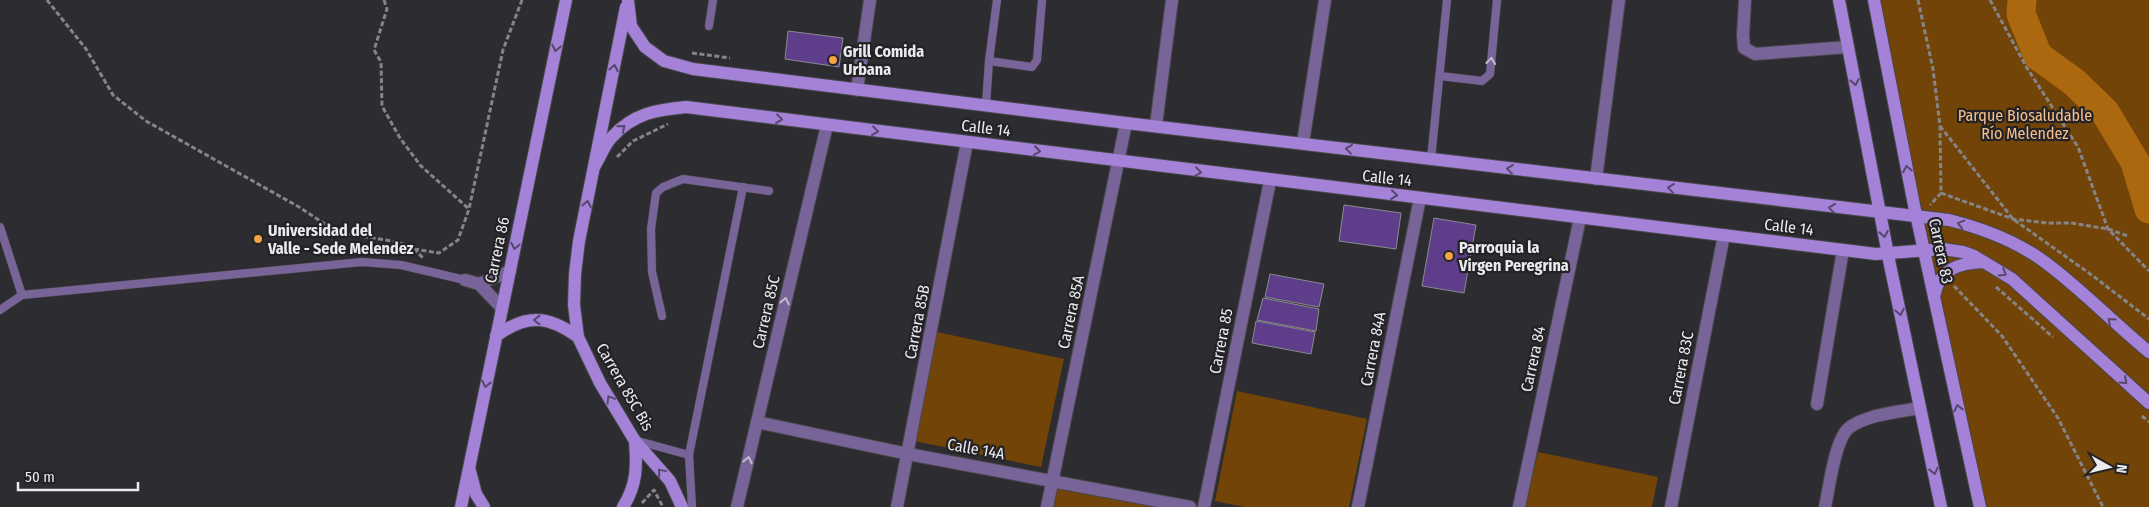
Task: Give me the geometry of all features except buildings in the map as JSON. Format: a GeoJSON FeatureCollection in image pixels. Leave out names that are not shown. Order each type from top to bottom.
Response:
{"type":"FeatureCollection","features":[{"type":"Feature","properties":{"kind":"street","name":"Carrera 86"},"geometry":{"type":"LineString","coordinates":[[461,507],[566,0]]}},
{"type":"Feature","properties":{"kind":"street"},"geometry":{"type":"LineString","coordinates":[[594,168],[627,0]]}},
{"type":"Feature","properties":{"kind":"street","name":"Calle 14"},"geometry":{"type":"LineString","coordinates":[[627,0],[632,26],[645,47],[664,61],[693,69],[1126,123],[1156,125],[1917,216],[1960,223],[2004,238],[2049,265],[2149,352]]}},
{"type":"Feature","properties":{"kind":"street"},"geometry":{"type":"LineString","coordinates":[[857,90],[870,0]]}},
{"type":"Feature","properties":{"kind":"street"},"geometry":{"type":"LineString","coordinates":[[1156,125],[1172,0]]}},
{"type":"Feature","properties":{"kind":"street"},"geometry":{"type":"LineString","coordinates":[[1303,144],[1325,0]]}},
{"type":"Feature","properties":{"kind":"street"},"geometry":{"type":"LineString","coordinates":[[1596,179],[1619,0]]}},
{"type":"Feature","properties":{"kind":"street"},"geometry":{"type":"LineString","coordinates":[[1745,0],[1744,48],[1755,54],[1848,47]]}},
{"type":"Feature","properties":{"kind":"street"},"geometry":{"type":"LineString","coordinates":[[1838,0],[1888,254],[1941,507]]}},
{"type":"Feature","properties":{"kind":"street"},"geometry":{"type":"LineString","coordinates":[[1842,15],[1842,7],[1847,0]]}},
{"type":"Feature","properties":{"kind":"street","name":"Carrera 83"},"geometry":{"type":"LineString","coordinates":[[1874,3],[1934,297],[1980,507]]}},
{"type":"Feature","properties":{"kind":"street","name":"Calle 14"},"geometry":{"type":"LineString","coordinates":[[594,168],[611,138],[632,120],[654,110],[686,107],[1270,181],[1876,254],[1952,250],[1974,256],[2019,285],[2149,403]]}},
{"type":"Feature","properties":{"kind":"street","name":"Carrera 85A"},"geometry":{"type":"LineString","coordinates":[[1047,507],[1126,123]]}},
{"type":"Feature","properties":{"kind":"street","name":"Carrera 85C"},"geometry":{"type":"LineString","coordinates":[[737,507],[827,125]]}},
{"type":"Feature","properties":{"kind":"street","name":"Carrera 85B"},"geometry":{"type":"LineString","coordinates":[[897,507],[967,142]]}},
{"type":"Feature","properties":{"kind":"street","name":"Carrera 85C Bis"},"geometry":{"type":"LineString","coordinates":[[594,168],[574,274],[574,305],[578,337],[600,383],[635,441],[670,481],[682,507]]}},
{"type":"Feature","properties":{"kind":"street","name":"Carrera 85"},"geometry":{"type":"LineString","coordinates":[[1204,507],[1270,181]]}},
{"type":"Feature","properties":{"kind":"street","name":"Carrera 84A"},"geometry":{"type":"LineString","coordinates":[[1358,507],[1420,198]]}},
{"type":"Feature","properties":{"kind":"street","name":"Carrera 84"},"geometry":{"type":"LineString","coordinates":[[1519,507],[1580,218]]}},
{"type":"Feature","properties":{"kind":"street","name":"Carrera 83C"},"geometry":{"type":"LineString","coordinates":[[1671,507],[1724,235]]}},
{"type":"Feature","properties":{"kind":"street"},"geometry":{"type":"LineString","coordinates":[[1817,404],[1844,250]]}},
{"type":"Feature","properties":{"kind":"street"},"geometry":{"type":"LineString","coordinates":[[1934,297],[1938,284],[1951,269],[1963,264],[1985,262]]}},
{"type":"Feature","properties":{"kind":"street"},"geometry":{"type":"LineString","coordinates":[[479,284],[510,271]]}},
{"type":"Feature","properties":{"kind":"street"},"geometry":{"type":"LineString","coordinates":[[465,280],[479,284],[502,308]]}},
{"type":"Feature","properties":{"kind":"street"},"geometry":{"type":"LineString","coordinates":[[496,336],[511,325],[528,320],[546,320],[563,326],[578,337]]}},
{"type":"Feature","properties":{"kind":"street"},"geometry":{"type":"LineString","coordinates":[[1825,507],[1840,440],[1848,428],[1880,415],[1920,408]]}},
{"type":"Feature","properties":{"kind":"street","name":"Calle 14A"},"geometry":{"type":"LineString","coordinates":[[757,422],[908,454],[1190,507]]}},
{"type":"Feature","properties":{"kind":"street"},"geometry":{"type":"LineString","coordinates":[[623,507],[630,496],[637,468],[635,441]]}},
{"type":"Feature","properties":{"kind":"street"},"geometry":{"type":"LineString","coordinates":[[469,466],[476,494],[484,507]]}},
{"type":"Feature","properties":{"kind":"lane"},"geometry":{"type":"LineString","coordinates":[[709,26],[713,0]]}},
{"type":"Feature","properties":{"kind":"lane"},"geometry":{"type":"LineString","coordinates":[[986,105],[989,61],[997,0]]}},
{"type":"Feature","properties":{"kind":"lane"},"geometry":{"type":"LineString","coordinates":[[989,61],[1032,67],[1037,60],[1042,0]]}},
{"type":"Feature","properties":{"kind":"lane"},"geometry":{"type":"LineString","coordinates":[[1431,159],[1446,0]]}},
{"type":"Feature","properties":{"kind":"lane"},"geometry":{"type":"LineString","coordinates":[[1440,76],[1482,81],[1490,74],[1497,0]]}},
{"type":"Feature","properties":{"kind":"lane"},"geometry":{"type":"LineString","coordinates":[[662,316],[652,272],[651,230],[656,193],[663,187],[683,180],[770,191]]}},
{"type":"Feature","properties":{"kind":"lane"},"geometry":{"type":"LineString","coordinates":[[692,507],[689,455],[743,187]]}},
{"type":"Feature","properties":{"kind":"lane"},"geometry":{"type":"LineString","coordinates":[[0,227],[22,295]]}},
{"type":"Feature","properties":{"kind":"lane"},"geometry":{"type":"LineString","coordinates":[[0,310],[22,295],[362,262],[401,265],[465,280]]}},
{"type":"Feature","properties":{"kind":"lane"},"geometry":{"type":"LineString","coordinates":[[635,441],[689,455]]}},
{"type":"Feature","properties":{"kind":"path"},"geometry":{"type":"LineString","coordinates":[[48,0],[86,49],[113,96],[146,121],[325,224],[348,234],[398,242],[413,248],[439,253],[458,240],[469,209],[503,50],[522,0]]}},
{"type":"Feature","properties":{"kind":"path"},"geometry":{"type":"LineString","coordinates":[[384,0],[386,10],[374,50],[381,62],[382,106],[400,138],[421,166],[469,209]]}},
{"type":"Feature","properties":{"kind":"path"},"geometry":{"type":"LineString","coordinates":[[1918,0],[1933,68],[1940,126],[1941,193],[1929,206]]}},
{"type":"Feature","properties":{"kind":"path"},"geometry":{"type":"LineString","coordinates":[[1990,0],[2027,68],[2078,147],[2108,229],[2149,271]]}},
{"type":"Feature","properties":{"kind":"path"},"geometry":{"type":"LineString","coordinates":[[1940,126],[2013,220],[2093,276],[2149,319]]}},
{"type":"Feature","properties":{"kind":"path"},"geometry":{"type":"LineString","coordinates":[[1941,193],[2013,220],[2047,224],[2071,223],[2108,229],[2128,236]]}},
{"type":"Feature","properties":{"kind":"path"},"geometry":{"type":"LineString","coordinates":[[413,248],[440,275]]}},
{"type":"Feature","properties":{"kind":"path"},"geometry":{"type":"LineString","coordinates":[[1954,286],[2002,336],[2053,411],[2103,507]]}},
{"type":"Feature","properties":{"kind":"path"},"geometry":{"type":"LineString","coordinates":[[1994,286],[2053,338]]}},
{"type":"Feature","properties":{"kind":"path"},"geometry":{"type":"LineString","coordinates":[[2142,416],[2149,422]]}},
{"type":"Feature","properties":{"kind":"path"},"geometry":{"type":"LineString","coordinates":[[638,507],[654,490],[663,507]]}},
{"type":"Feature","properties":{"kind":"green space","name":"Parque Biosaludable Río Melendez"},"geometry":{"type":"Polygon","coordinates":[[[1874,0],[2149,0],[2149,507],[1980,507],[1874,0]]]}},
{"type":"Feature","properties":{"kind":"green space"},"geometry":{"type":"Polygon","coordinates":[[[937,332],[1064,359],[1041,467],[914,441],[937,332]]]}},
{"type":"Feature","properties":{"kind":"green space"},"geometry":{"type":"Polygon","coordinates":[[[1237,391],[1367,419],[1349,507],[1244,507],[1215,501],[1237,391]]]}},
{"type":"Feature","properties":{"kind":"green space"},"geometry":{"type":"Polygon","coordinates":[[[1538,452],[1658,477],[1652,507],[1525,507],[1538,452]]]}},
{"type":"Feature","properties":{"kind":"green space"},"geometry":{"type":"Polygon","coordinates":[[[1053,480],[1190,507],[1047,507],[1053,480]]]}},
{"type":"Feature","properties":{"kind":"waterway"},"geometry":{"type":"LineString","coordinates":[[2022,0],[2021,14],[2038,56],[2074,82],[2105,112],[2135,162],[2149,209]]}},
{"type":"Feature","properties":{"kind":"place","name":"Grill Comida Urbana"},"geometry":{"type":"Point","coordinates":[833,60]}},
{"type":"Feature","properties":{"kind":"place","name":"Universidad del Valle - Sede Melendez"},"geometry":{"type":"Point","coordinates":[258,239]}},
{"type":"Feature","properties":{"kind":"place","name":"Parroquia la Virgen Peregrina"},"geometry":{"type":"Point","coordinates":[1449,256]}}]}
